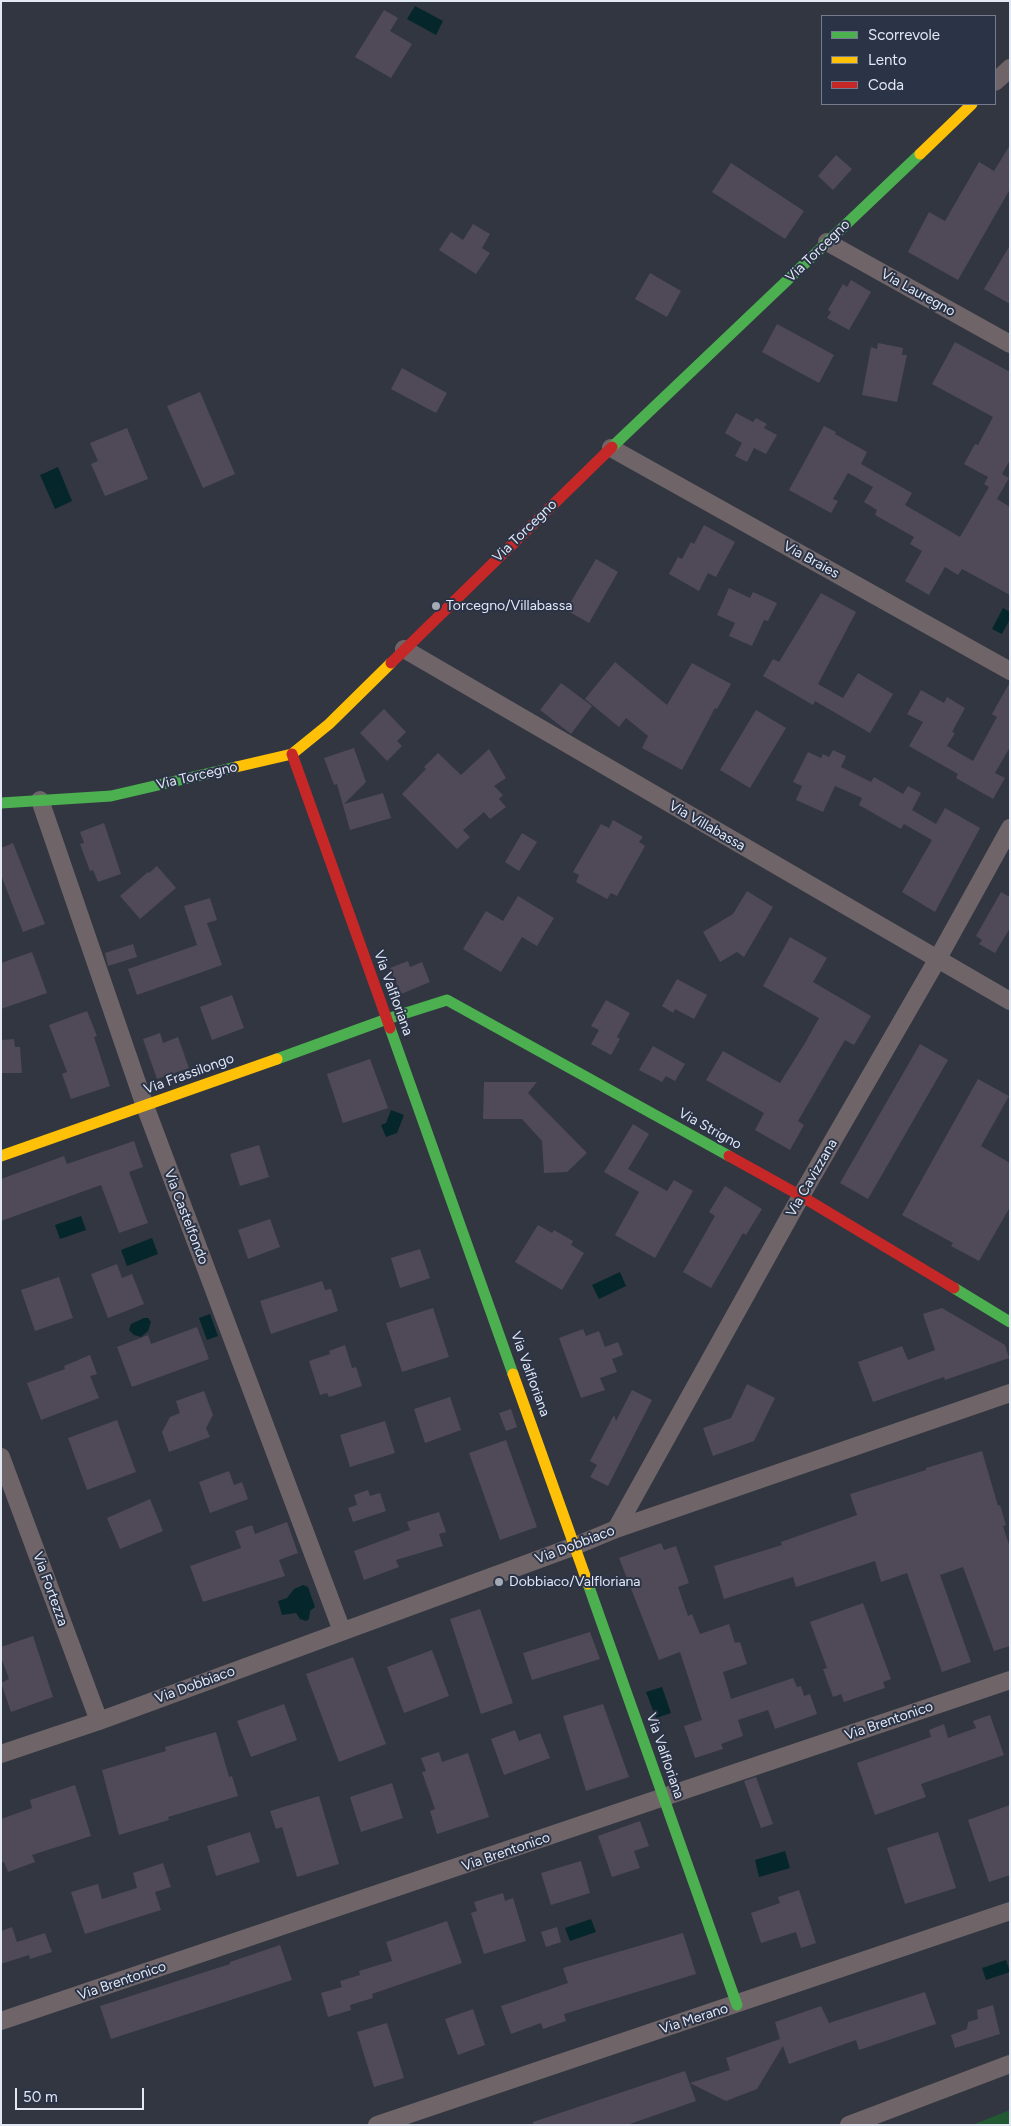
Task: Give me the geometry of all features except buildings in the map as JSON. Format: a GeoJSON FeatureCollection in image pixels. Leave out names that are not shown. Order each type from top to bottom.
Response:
{"type":"FeatureCollection","features":[{"type":"Feature","properties":{"kind":"street"},"geometry":{"type":"LineString","coordinates":[[996,81],[1010,68]]}},
{"type":"Feature","properties":{"kind":"street","name":"Via Torcegno"},"geometry":{"type":"LineString","coordinates":[[1,803],[111,796],[292,754],[329,724],[611,448],[971,105]]}},
{"type":"Feature","properties":{"kind":"street","name":"Via Lauregno"},"geometry":{"type":"LineString","coordinates":[[827,242],[1010,344]]}},
{"type":"Feature","properties":{"kind":"street","name":"Via Braies"},"geometry":{"type":"LineString","coordinates":[[611,448],[1010,671]]}},
{"type":"Feature","properties":{"kind":"street","name":"Via Villabassa"},"geometry":{"type":"LineString","coordinates":[[404,650],[1010,1001]]}},
{"type":"Feature","properties":{"kind":"street","name":"Via Valfloriana"},"geometry":{"type":"LineString","coordinates":[[292,754],[576,1546],[737,2005]]}},
{"type":"Feature","properties":{"kind":"street","name":"Via Castelfondo"},"geometry":{"type":"LineString","coordinates":[[40,800],[145,1106],[342,1630]]}},
{"type":"Feature","properties":{"kind":"street","name":"Via Cavizzana"},"geometry":{"type":"LineString","coordinates":[[616,1529],[801,1196],[937,960],[1010,828]]}},
{"type":"Feature","properties":{"kind":"street","name":"Via Strigno"},"geometry":{"type":"LineString","coordinates":[[387,1019],[448,1000],[801,1196],[1010,1322]]}},
{"type":"Feature","properties":{"kind":"street","name":"Via Frassilongo"},"geometry":{"type":"LineString","coordinates":[[1,1156],[387,1019]]}},
{"type":"Feature","properties":{"kind":"street","name":"Via Dobbiaco"},"geometry":{"type":"LineString","coordinates":[[1,1754],[576,1546],[616,1529],[1010,1393]]}},
{"type":"Feature","properties":{"kind":"street","name":"Via Fortezza"},"geometry":{"type":"LineString","coordinates":[[1,1457],[99,1720]]}},
{"type":"Feature","properties":{"kind":"street","name":"Via Brentonico"},"geometry":{"type":"LineString","coordinates":[[1,2021],[1010,1680]]}},
{"type":"Feature","properties":{"kind":"street","name":"Via Merano"},"geometry":{"type":"LineString","coordinates":[[377,2125],[737,2005],[1010,1911]]}},
{"type":"Feature","properties":{"kind":"street"},"geometry":{"type":"LineString","coordinates":[[849,2125],[1010,2064]]}},
{"type":"Feature","properties":{"kind":"green space"},"geometry":{"type":"Polygon","coordinates":[[[1010,2110],[1010,2125],[972,2125],[1010,2110]]]}},
{"type":"Feature","properties":{"kind":"shaded area"},"geometry":{"type":"Polygon","coordinates":[[[415,6],[443,21],[436,35],[407,19],[415,6]]]}},
{"type":"Feature","properties":{"kind":"shaded area"},"geometry":{"type":"Polygon","coordinates":[[[58,467],[72,501],[55,509],[40,475],[58,467]]]}},
{"type":"Feature","properties":{"kind":"shaded area"},"geometry":{"type":"Polygon","coordinates":[[[1003,608],[1010,612],[1010,619],[1002,634],[992,629],[1003,608]]]}},
{"type":"Feature","properties":{"kind":"shaded area"},"geometry":{"type":"Polygon","coordinates":[[[391,1110],[404,1115],[397,1133],[386,1137],[381,1125],[386,1123],[391,1110]]]}},
{"type":"Feature","properties":{"kind":"shaded area"},"geometry":{"type":"Polygon","coordinates":[[[81,1216],[86,1230],[60,1239],[55,1225],[81,1216]]]}},
{"type":"Feature","properties":{"kind":"shaded area"},"geometry":{"type":"Polygon","coordinates":[[[152,1238],[158,1254],[127,1266],[121,1250],[152,1238]]]}},
{"type":"Feature","properties":{"kind":"shaded area"},"geometry":{"type":"Polygon","coordinates":[[[620,1272],[626,1286],[599,1299],[592,1285],[620,1272]]]}},
{"type":"Feature","properties":{"kind":"shaded area"},"geometry":{"type":"Polygon","coordinates":[[[210,1314],[218,1336],[207,1340],[199,1318],[210,1314]]]}},
{"type":"Feature","properties":{"kind":"shaded area"},"geometry":{"type":"Polygon","coordinates":[[[148,1318],[151,1322],[148,1331],[141,1337],[134,1335],[129,1330],[131,1324],[148,1318]]]}},
{"type":"Feature","properties":{"kind":"shaded area"},"geometry":{"type":"Polygon","coordinates":[[[303,1585],[308,1587],[315,1607],[310,1611],[309,1619],[306,1621],[300,1619],[296,1613],[282,1615],[278,1601],[287,1598],[294,1589],[303,1585]]]}},
{"type":"Feature","properties":{"kind":"shaded area"},"geometry":{"type":"Polygon","coordinates":[[[662,1687],[671,1713],[656,1718],[646,1692],[662,1687]]]}},
{"type":"Feature","properties":{"kind":"shaded area"},"geometry":{"type":"Polygon","coordinates":[[[785,1851],[790,1868],[759,1877],[755,1860],[785,1851]]]}},
{"type":"Feature","properties":{"kind":"shaded area"},"geometry":{"type":"Polygon","coordinates":[[[591,1919],[596,1932],[570,1941],[565,1928],[591,1919]]]}},
{"type":"Feature","properties":{"kind":"shaded area"},"geometry":{"type":"Polygon","coordinates":[[[1006,1960],[1010,1972],[986,1980],[982,1968],[1006,1960]]]}},
{"type":"Feature","properties":{"kind":"traffic: fast"},"geometry":{"type":"LineString","coordinates":[[612,447],[920,154]]}},
{"type":"Feature","properties":{"kind":"traffic: fast"},"geometry":{"type":"LineString","coordinates":[[1,803],[111,796],[236,767]]}},
{"type":"Feature","properties":{"kind":"traffic: fast"},"geometry":{"type":"LineString","coordinates":[[277,1059],[387,1019],[447,1000],[729,1156]]}},
{"type":"Feature","properties":{"kind":"traffic: fast"},"geometry":{"type":"LineString","coordinates":[[390,1028],[513,1374]]}},
{"type":"Feature","properties":{"kind":"traffic: fast"},"geometry":{"type":"LineString","coordinates":[[954,1288],[1010,1322]]}},
{"type":"Feature","properties":{"kind":"traffic: fast"},"geometry":{"type":"LineString","coordinates":[[588,1584],[737,2005]]}},
{"type":"Feature","properties":{"kind":"traffic: slow"},"geometry":{"type":"LineString","coordinates":[[920,154],[971,105]]}},
{"type":"Feature","properties":{"kind":"traffic: slow"},"geometry":{"type":"LineString","coordinates":[[236,767],[292,754],[329,724],[391,663]]}},
{"type":"Feature","properties":{"kind":"traffic: slow"},"geometry":{"type":"LineString","coordinates":[[1,1156],[277,1059]]}},
{"type":"Feature","properties":{"kind":"traffic: slow"},"geometry":{"type":"LineString","coordinates":[[513,1374],[588,1584]]}},
{"type":"Feature","properties":{"kind":"traffic: jam"},"geometry":{"type":"LineString","coordinates":[[391,663],[612,447]]}},
{"type":"Feature","properties":{"kind":"traffic: jam"},"geometry":{"type":"LineString","coordinates":[[292,754],[390,1028]]}},
{"type":"Feature","properties":{"kind":"traffic: jam"},"geometry":{"type":"LineString","coordinates":[[729,1156],[801,1196],[954,1288]]}},
{"type":"Feature","properties":{"kind":"place","name":"Torcegno/Villabassa"},"geometry":{"type":"Point","coordinates":[436,606]}},
{"type":"Feature","properties":{"kind":"place","name":"Dobbiaco/Valfloriana"},"geometry":{"type":"Point","coordinates":[499,1582]}}]}
